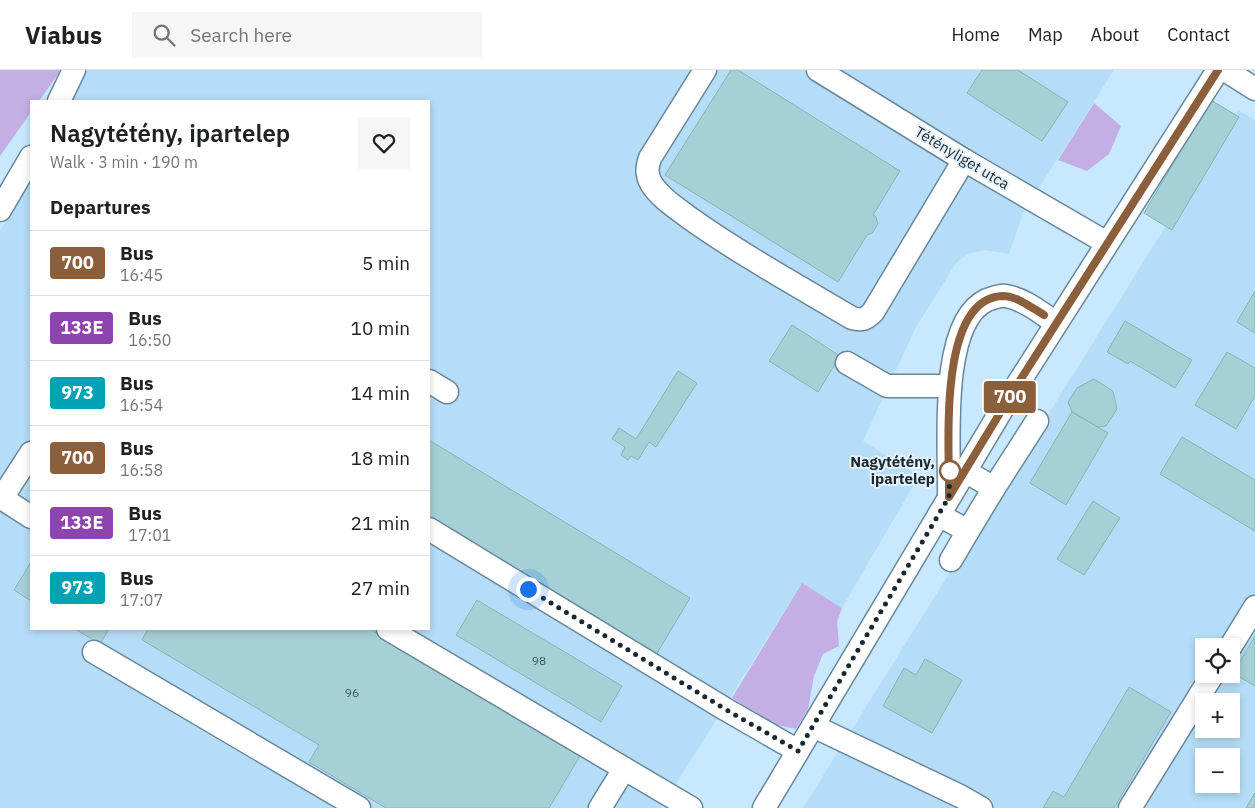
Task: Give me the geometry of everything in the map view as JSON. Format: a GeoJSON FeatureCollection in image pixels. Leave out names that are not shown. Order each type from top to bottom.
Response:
{"type":"FeatureCollection","features":[{"type":"Feature","properties":{"kind":"street"},"geometry":{"type":"LineString","coordinates":[[59,100],[74,70]]}},
{"type":"Feature","properties":{"kind":"street"},"geometry":{"type":"LineString","coordinates":[[705,70],[650,158],[647,167],[652,185],[679,210],[711,233],[852,318],[860,320],[868,318],[873,312],[964,160]]}},
{"type":"Feature","properties":{"kind":"street","name":"Tétényliget utca"},"geometry":{"type":"LineString","coordinates":[[818,70],[964,160],[1107,243]]}},
{"type":"Feature","properties":{"kind":"street"},"geometry":{"type":"LineString","coordinates":[[764,808],[965,471],[1056,323],[1218,70]]}},
{"type":"Feature","properties":{"kind":"street"},"geometry":{"type":"LineString","coordinates":[[1225,70],[1255,88]]}},
{"type":"Feature","properties":{"kind":"street"},"geometry":{"type":"LineString","coordinates":[[0,210],[30,159]]}},
{"type":"Feature","properties":{"kind":"street"},"geometry":{"type":"LineString","coordinates":[[968,531],[944,506],[950,386],[955,348],[965,322],[981,303],[1004,296],[1018,300],[1056,323]]}},
{"type":"Feature","properties":{"kind":"street"},"geometry":{"type":"LineString","coordinates":[[847,363],[887,386],[937,384],[950,386]]}},
{"type":"Feature","properties":{"kind":"street"},"geometry":{"type":"LineString","coordinates":[[951,560],[1036,421]]}},
{"type":"Feature","properties":{"kind":"street"},"geometry":{"type":"LineString","coordinates":[[30,455],[1,498],[30,516]]}},
{"type":"Feature","properties":{"kind":"street"},"geometry":{"type":"LineString","coordinates":[[965,471],[994,488]]}},
{"type":"Feature","properties":{"kind":"street"},"geometry":{"type":"LineString","coordinates":[[430,530],[725,709],[798,751]]}},
{"type":"Feature","properties":{"kind":"street"},"geometry":{"type":"LineString","coordinates":[[1235,638],[1255,607]]}},
{"type":"Feature","properties":{"kind":"street"},"geometry":{"type":"LineString","coordinates":[[390,630],[692,808]]}},
{"type":"Feature","properties":{"kind":"street"},"geometry":{"type":"LineString","coordinates":[[94,652],[360,808]]}},
{"type":"Feature","properties":{"kind":"street"},"geometry":{"type":"LineString","coordinates":[[1130,808],[1207,683]]}},
{"type":"Feature","properties":{"kind":"street"},"geometry":{"type":"LineString","coordinates":[[813,726],[960,796],[981,808]]}},
{"type":"Feature","properties":{"kind":"street"},"geometry":{"type":"LineString","coordinates":[[600,808],[624,769]]}},
{"type":"Feature","properties":{"kind":"shaded area"},"geometry":{"type":"Polygon","coordinates":[[[0,70],[61,70],[40,100],[30,100],[30,113],[0,156],[0,70]]]}},
{"type":"Feature","properties":{"kind":"shaded area"},"geometry":{"type":"Polygon","coordinates":[[[87,70],[1114,70],[1023,213],[1009,254],[985,250],[968,254],[956,263],[915,329],[863,441],[919,476],[842,608],[801,584],[661,808],[0,808],[0,231],[30,180],[30,630],[430,630],[430,100],[72,100],[87,70]]]}},
{"type":"Feature","properties":{"kind":"shaded area"},"geometry":{"type":"Polygon","coordinates":[[[1094,103],[1121,126],[1109,154],[1087,171],[1058,160],[1094,103]]]}},
{"type":"Feature","properties":{"kind":"shaded area"},"geometry":{"type":"Polygon","coordinates":[[[1238,110],[1255,120],[1255,808],[803,808],[1238,110]]]}},
{"type":"Feature","properties":{"kind":"shaded area"},"geometry":{"type":"Polygon","coordinates":[[[802,583],[842,608],[837,622],[839,646],[823,654],[814,676],[808,709],[796,729],[777,725],[732,698],[802,583]]]}},
{"type":"Feature","properties":{"kind":"building"},"geometry":{"type":"Polygon","coordinates":[[[731,70],[738,70],[900,171],[873,215],[876,217],[878,224],[872,233],[867,235],[838,282],[665,175],[731,70]]]}},
{"type":"Feature","properties":{"kind":"building"},"geometry":{"type":"Polygon","coordinates":[[[982,70],[1018,70],[1068,102],[1042,141],[967,93],[982,70]]]}},
{"type":"Feature","properties":{"kind":"building"},"geometry":{"type":"Polygon","coordinates":[[[1211,100],[1239,117],[1172,230],[1144,213],[1211,100]]]}},
{"type":"Feature","properties":{"kind":"building"},"geometry":{"type":"Polygon","coordinates":[[[1255,291],[1255,333],[1237,322],[1255,291]]]}},
{"type":"Feature","properties":{"kind":"building"},"geometry":{"type":"Polygon","coordinates":[[[1125,321],[1192,360],[1175,388],[1130,361],[1128,364],[1107,352],[1125,321]]]}},
{"type":"Feature","properties":{"kind":"building"},"geometry":{"type":"Polygon","coordinates":[[[792,325],[840,356],[818,392],[769,361],[792,325]]]}},
{"type":"Feature","properties":{"kind":"building"},"geometry":{"type":"Polygon","coordinates":[[[1227,352],[1255,368],[1255,396],[1236,429],[1195,405],[1227,352]]]}},
{"type":"Feature","properties":{"kind":"building"},"geometry":{"type":"Polygon","coordinates":[[[678,371],[697,383],[656,447],[649,442],[638,460],[631,456],[628,460],[621,455],[625,447],[612,439],[619,428],[636,439],[678,371]]]}},
{"type":"Feature","properties":{"kind":"building"},"geometry":{"type":"Polygon","coordinates":[[[1094,379],[1113,391],[1117,409],[1106,426],[1098,427],[1072,412],[1068,402],[1077,388],[1094,379]]]}},
{"type":"Feature","properties":{"kind":"building"},"geometry":{"type":"Polygon","coordinates":[[[1072,412],[1108,433],[1066,505],[1030,483],[1072,412]]]}},
{"type":"Feature","properties":{"kind":"building"},"geometry":{"type":"Polygon","coordinates":[[[1182,437],[1255,480],[1255,531],[1160,474],[1182,437]]]}},
{"type":"Feature","properties":{"kind":"building"},"geometry":{"type":"Polygon","coordinates":[[[430,441],[690,598],[656,655],[430,518],[430,441]]]}},
{"type":"Feature","properties":{"kind":"building"},"geometry":{"type":"Polygon","coordinates":[[[1093,501],[1120,518],[1084,575],[1057,559],[1093,501]]]}},
{"type":"Feature","properties":{"kind":"building"},"geometry":{"type":"Polygon","coordinates":[[[30,564],[30,600],[14,590],[30,564]]]}},
{"type":"Feature","properties":{"kind":"building"},"geometry":{"type":"Polygon","coordinates":[[[477,600],[622,686],[601,722],[456,635],[477,600]]]}},
{"type":"Feature","properties":{"kind":"building"},"geometry":{"type":"Polygon","coordinates":[[[77,630],[108,630],[100,644],[77,630]]]}},
{"type":"Feature","properties":{"kind":"building"},"geometry":{"type":"Polygon","coordinates":[[[147,630],[372,630],[580,756],[549,808],[386,808],[309,762],[319,745],[142,640],[147,630]]]}},
{"type":"Feature","properties":{"kind":"building"},"geometry":{"type":"Polygon","coordinates":[[[1255,636],[1255,686],[1240,677],[1240,661],[1255,636]]]}},
{"type":"Feature","properties":{"kind":"building"},"geometry":{"type":"Polygon","coordinates":[[[925,659],[962,680],[932,733],[883,706],[904,668],[916,675],[925,659]]]}},
{"type":"Feature","properties":{"kind":"building"},"geometry":{"type":"Polygon","coordinates":[[[1129,687],[1171,712],[1114,808],[1043,808],[1053,791],[1064,797],[1129,687]]]}},
{"type":"Feature","properties":{"kind":"building"},"geometry":{"type":"Polygon","coordinates":[[[1255,793],[1255,808],[1246,808],[1255,793]]]}},
{"type":"Feature","properties":{"kind":"bus line","name":"700"},"geometry":{"type":"LineString","coordinates":[[1044,315],[1018,300],[1004,296],[992,298],[981,303],[965,322],[955,348],[951,373],[949,497],[1056,323],[1082,286],[1107,243],[1218,70]]}},
{"type":"Feature","properties":{"kind":"place","name":"Nagytétény, ipartelep"},"geometry":{"type":"Point","coordinates":[950,471]}},
{"type":"Feature","properties":{"kind":"route"},"geometry":{"type":"LineString","coordinates":[[528,589],[725,709],[798,751],[949,497],[950,462],[950,471]]}}]}
